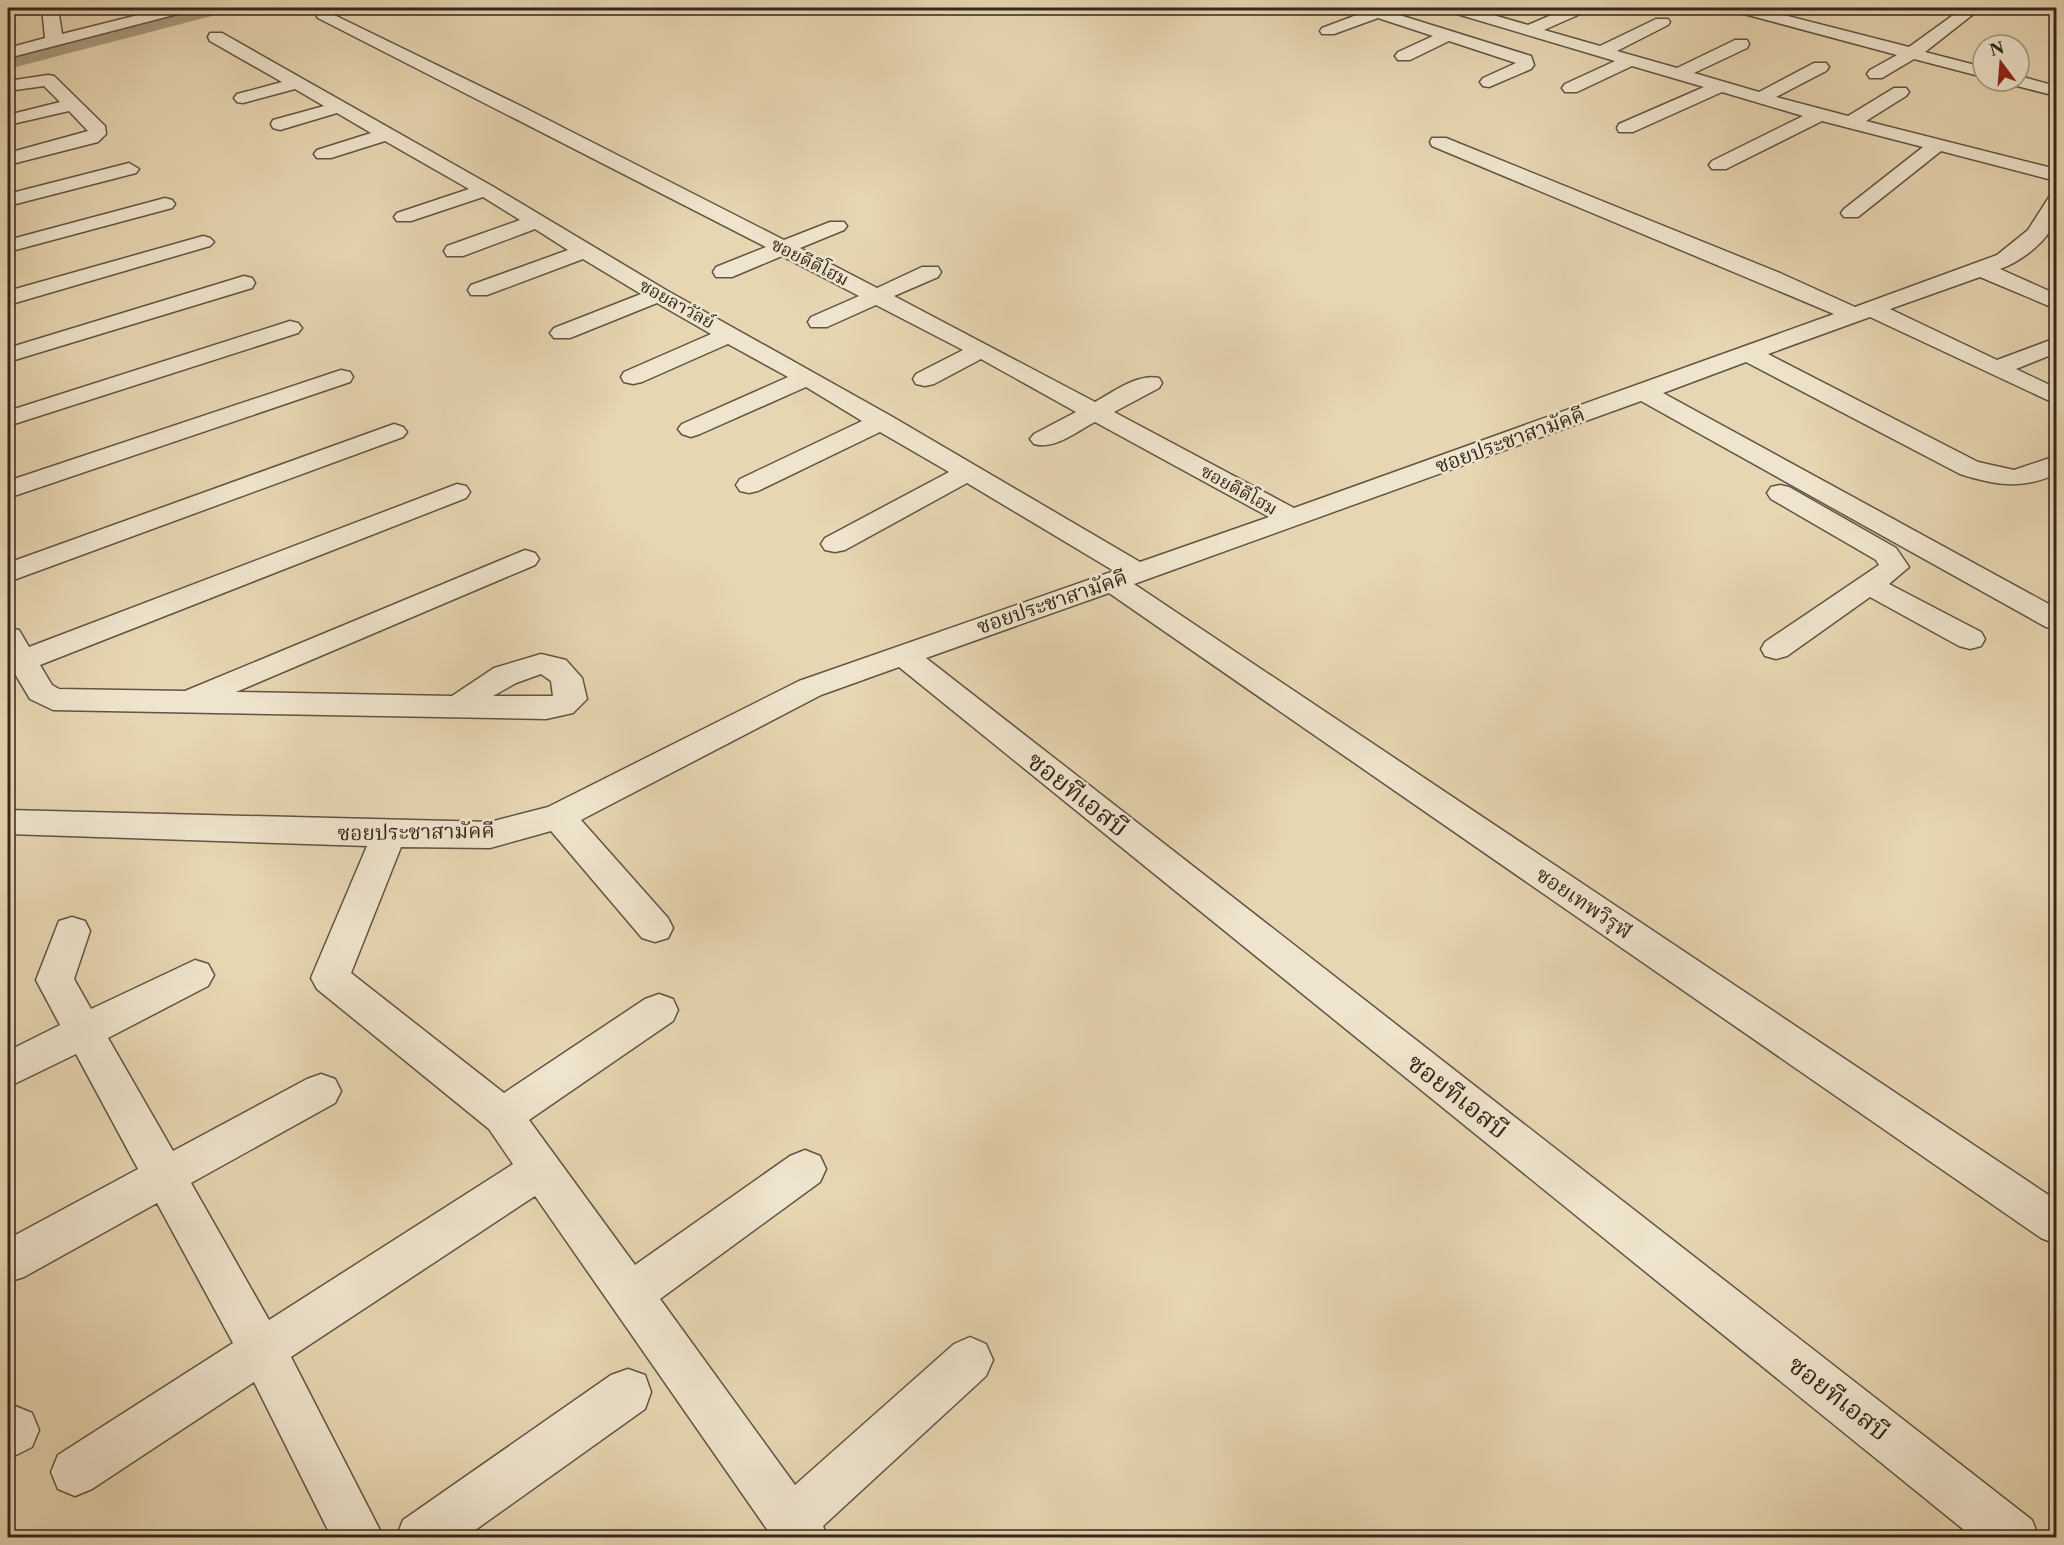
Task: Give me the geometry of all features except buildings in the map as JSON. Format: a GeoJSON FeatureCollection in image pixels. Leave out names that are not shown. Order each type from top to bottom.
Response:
{"type":"FeatureCollection","features":[{"type":"Feature","properties":{"kind":"street"},"geometry":{"type":"LineString","coordinates":[[50,8],[54,40]]}},
{"type":"Feature","properties":{"kind":"street"},"geometry":{"type":"LineString","coordinates":[[8,53],[183,8]]}},
{"type":"Feature","properties":{"kind":"street"},"geometry":{"type":"LineString","coordinates":[[1460,8],[1820,115],[2056,175]]}},
{"type":"Feature","properties":{"kind":"street"},"geometry":{"type":"LineString","coordinates":[[1529,30],[1581,8]]}},
{"type":"Feature","properties":{"kind":"street"},"geometry":{"type":"LineString","coordinates":[[1739,8],[1971,69]]}},
{"type":"Feature","properties":{"kind":"street"},"geometry":{"type":"LineString","coordinates":[[1876,74],[1912,53],[1973,8]]}},
{"type":"Feature","properties":{"kind":"street"},"geometry":{"type":"LineString","coordinates":[[1328,31],[1369,10],[1525,60],[1525,65],[1489,82]]}},
{"type":"Feature","properties":{"kind":"street","name":"ซอยดีดีโฮม"},"geometry":{"type":"LineString","coordinates":[[324,15],[506,105],[981,350],[1292,518]]}},
{"type":"Feature","properties":{"kind":"street"},"geometry":{"type":"LineString","coordinates":[[1603,51],[1662,22]]}},
{"type":"Feature","properties":{"kind":"street"},"geometry":{"type":"LineString","coordinates":[[1404,56],[1449,35]]}},
{"type":"Feature","properties":{"kind":"street","name":"ซอยลาวัลย์"},"geometry":{"type":"LineString","coordinates":[[216,37],[485,190],[658,295],[731,334],[969,472],[1124,577]]}},
{"type":"Feature","properties":{"kind":"street"},"geometry":{"type":"LineString","coordinates":[[1679,74],[1741,44]]}},
{"type":"Feature","properties":{"kind":"street"},"geometry":{"type":"LineString","coordinates":[[1570,88],[1631,60]]}},
{"type":"Feature","properties":{"kind":"street"},"geometry":{"type":"LineString","coordinates":[[229,68],[256,61]]}},
{"type":"Feature","properties":{"kind":"street"},"geometry":{"type":"LineString","coordinates":[[1761,98],[1820,67]]}},
{"type":"Feature","properties":{"kind":"street"},"geometry":{"type":"LineString","coordinates":[[8,86],[48,80],[98,130],[97,134],[82,141],[8,159]]}},
{"type":"Feature","properties":{"kind":"street"},"geometry":{"type":"LineString","coordinates":[[243,98],[295,84]]}},
{"type":"Feature","properties":{"kind":"street"},"geometry":{"type":"LineString","coordinates":[[2031,84],[2056,91]]}},
{"type":"Feature","properties":{"kind":"street"},"geometry":{"type":"LineString","coordinates":[[1626,128],[1721,86]]}},
{"type":"Feature","properties":{"kind":"street"},"geometry":{"type":"LineString","coordinates":[[1850,123],[1900,92]]}},
{"type":"Feature","properties":{"kind":"street"},"geometry":{"type":"LineString","coordinates":[[8,120],[72,105]]}},
{"type":"Feature","properties":{"kind":"street"},"geometry":{"type":"LineString","coordinates":[[280,124],[340,107]]}},
{"type":"Feature","properties":{"kind":"street"},"geometry":{"type":"LineString","coordinates":[[1719,165],[1820,115]]}},
{"type":"Feature","properties":{"kind":"street"},"geometry":{"type":"LineString","coordinates":[[324,154],[388,134]]}},
{"type":"Feature","properties":{"kind":"street"},"geometry":{"type":"LineString","coordinates":[[1439,142],[1863,312],[1996,368],[2056,397]]}},
{"type":"Feature","properties":{"kind":"street"},"geometry":{"type":"LineString","coordinates":[[1851,213],[1937,145]]}},
{"type":"Feature","properties":{"kind":"street"},"geometry":{"type":"LineString","coordinates":[[8,200],[129,169]]}},
{"type":"Feature","properties":{"kind":"street"},"geometry":{"type":"LineString","coordinates":[[404,217],[485,190]]}},
{"type":"Feature","properties":{"kind":"street","name":"ซอยประชาสามัคคี"},"geometry":{"type":"LineString","coordinates":[[8,822],[490,835],[558,817],[810,688],[1292,518],[2005,260],[2033,240],[2046,222],[2056,201]]}},
{"type":"Feature","properties":{"kind":"street"},"geometry":{"type":"LineString","coordinates":[[8,246],[165,204]]}},
{"type":"Feature","properties":{"kind":"street"},"geometry":{"type":"LineString","coordinates":[[455,251],[538,221]]}},
{"type":"Feature","properties":{"kind":"street"},"geometry":{"type":"LineString","coordinates":[[724,272],[837,226]]}},
{"type":"Feature","properties":{"kind":"street"},"geometry":{"type":"LineString","coordinates":[[8,298],[203,242]]}},
{"type":"Feature","properties":{"kind":"street"},"geometry":{"type":"LineString","coordinates":[[479,290],[585,251]]}},
{"type":"Feature","properties":{"kind":"street"},"geometry":{"type":"LineString","coordinates":[[1982,269],[2056,302]]}},
{"type":"Feature","properties":{"kind":"street"},"geometry":{"type":"LineString","coordinates":[[819,322],[930,272]]}},
{"type":"Feature","properties":{"kind":"street"},"geometry":{"type":"LineString","coordinates":[[8,355],[244,283]]}},
{"type":"Feature","properties":{"kind":"street"},"geometry":{"type":"LineString","coordinates":[[562,333],[658,295]]}},
{"type":"Feature","properties":{"kind":"street"},"geometry":{"type":"LineString","coordinates":[[8,419],[290,328]]}},
{"type":"Feature","properties":{"kind":"street"},"geometry":{"type":"LineString","coordinates":[[633,377],[731,334]]}},
{"type":"Feature","properties":{"kind":"street"},"geometry":{"type":"LineString","coordinates":[[1996,368],[2056,345]]}},
{"type":"Feature","properties":{"kind":"street"},"geometry":{"type":"LineString","coordinates":[[925,379],[981,350]]}},
{"type":"Feature","properties":{"kind":"street"},"geometry":{"type":"LineString","coordinates":[[1749,354],[1969,468],[1996,478],[2019,480],[2056,464]]}},
{"type":"Feature","properties":{"kind":"street"},"geometry":{"type":"LineString","coordinates":[[8,490],[341,377]]}},
{"type":"Feature","properties":{"kind":"street"},"geometry":{"type":"LineString","coordinates":[[691,429],[807,378]]}},
{"type":"Feature","properties":{"kind":"street"},"geometry":{"type":"LineString","coordinates":[[1042,438],[1150,383]]}},
{"type":"Feature","properties":{"kind":"street"},"geometry":{"type":"LineString","coordinates":[[1632,396],[1886,554],[1895,567],[1776,649]]}},
{"type":"Feature","properties":{"kind":"street"},"geometry":{"type":"LineString","coordinates":[[1632,396],[2056,620]]}},
{"type":"Feature","properties":{"kind":"street"},"geometry":{"type":"LineString","coordinates":[[749,485],[882,421]]}},
{"type":"Feature","properties":{"kind":"street"},"geometry":{"type":"LineString","coordinates":[[8,573],[394,432]]}},
{"type":"Feature","properties":{"kind":"street"},"geometry":{"type":"LineString","coordinates":[[835,544],[969,472]]}},
{"type":"Feature","properties":{"kind":"street"},"geometry":{"type":"LineString","coordinates":[[457,492],[11,644],[41,692],[52,699],[459,706]]}},
{"type":"Feature","properties":{"kind":"street"},"geometry":{"type":"LineString","coordinates":[[184,702],[525,559]]}},
{"type":"Feature","properties":{"kind":"street","name":"ซอยเทพวิรุฬ"},"geometry":{"type":"LineString","coordinates":[[1124,577],[2056,1224]]}},
{"type":"Feature","properties":{"kind":"street"},"geometry":{"type":"LineString","coordinates":[[1869,585],[1970,639]]}},
{"type":"Feature","properties":{"kind":"street","name":"ซอยทีเอสบี"},"geometry":{"type":"LineString","coordinates":[[902,654],[2014,1538]]}},
{"type":"Feature","properties":{"kind":"street"},"geometry":{"type":"LineString","coordinates":[[558,817],[655,928]]}},
{"type":"Feature","properties":{"kind":"street"},"geometry":{"type":"LineString","coordinates":[[389,834],[330,978],[503,1116],[797,1529],[970,1360]]}},
{"type":"Feature","properties":{"kind":"street"},"geometry":{"type":"LineString","coordinates":[[72,931],[54,980],[262,1351],[359,1538]]}},
{"type":"Feature","properties":{"kind":"street"},"geometry":{"type":"LineString","coordinates":[[8,1070],[195,975]]}},
{"type":"Feature","properties":{"kind":"street"},"geometry":{"type":"LineString","coordinates":[[503,1116],[659,1010]]}},
{"type":"Feature","properties":{"kind":"street"},"geometry":{"type":"LineString","coordinates":[[8,1262],[321,1090]]}},
{"type":"Feature","properties":{"kind":"street"},"geometry":{"type":"LineString","coordinates":[[75,1472],[541,1169]]}},
{"type":"Feature","properties":{"kind":"street"},"geometry":{"type":"LineString","coordinates":[[630,1294],[805,1169]]}},
{"type":"Feature","properties":{"kind":"street"},"geometry":{"type":"LineString","coordinates":[[421,1538],[628,1392]]}},
{"type":"Feature","properties":{"kind":"waterway"},"geometry":{"type":"LineString","coordinates":[[8,64],[221,8]]}}]}
